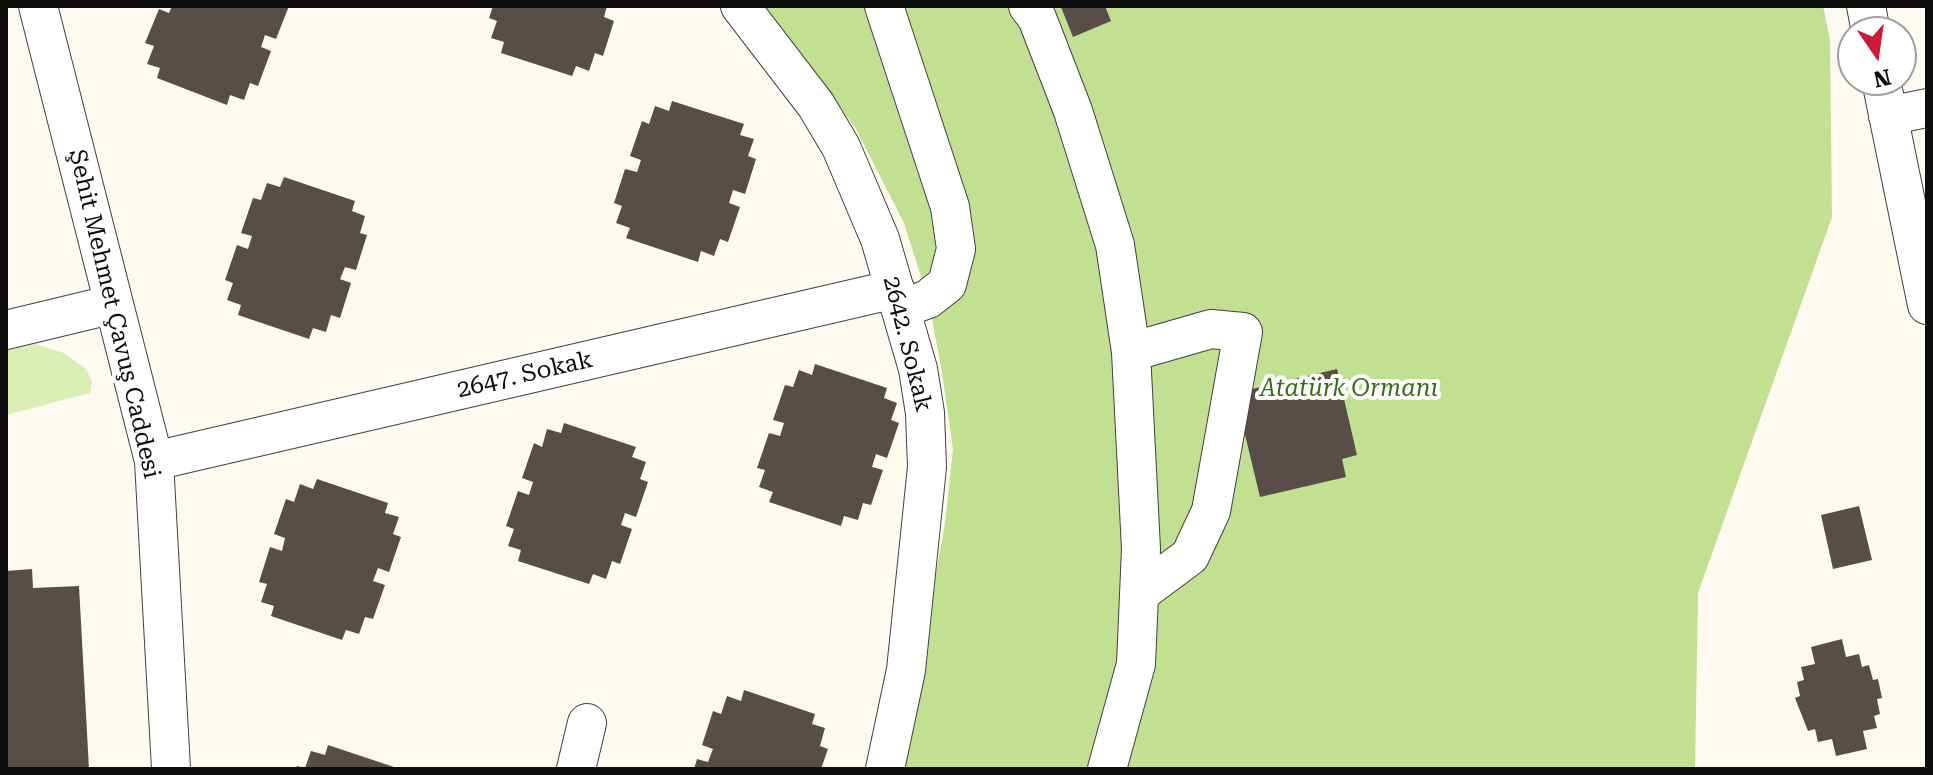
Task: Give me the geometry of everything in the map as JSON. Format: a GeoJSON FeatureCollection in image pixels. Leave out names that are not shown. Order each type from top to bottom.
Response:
{"type":"FeatureCollection","features":[{"type":"Feature","properties":{"kind":"street","name":"Şehit Mehmet Çavuş Caddesi"},"geometry":{"type":"LineString","coordinates":[[38,6],[154,461],[171,769]]}},
{"type":"Feature","properties":{"kind":"street","name":"2642. Sokak"},"geometry":{"type":"LineString","coordinates":[[740,6],[816,105],[862,190],[898,299],[923,398],[927,467],[906,670],[885,769]]}},
{"type":"Feature","properties":{"kind":"street","name":"2647. Sokak"},"geometry":{"type":"LineString","coordinates":[[154,461],[898,299],[928,299],[947,284],[956,249],[950,207],[884,6]]}},
{"type":"Feature","properties":{"kind":"street"},"geometry":{"type":"LineString","coordinates":[[1028,6],[1037,18],[1073,111],[1115,245],[1131,352],[1141,549],[1136,664],[1107,769]]}},
{"type":"Feature","properties":{"kind":"street"},"geometry":{"type":"LineString","coordinates":[[1927,108],[1885,98],[1927,305]]}},
{"type":"Feature","properties":{"kind":"street"},"geometry":{"type":"LineString","coordinates":[[6,330],[114,304]]}},
{"type":"Feature","properties":{"kind":"street"},"geometry":{"type":"LineString","coordinates":[[1131,352],[1211,329],[1243,332],[1211,511],[1190,556],[1139,594]]}},
{"type":"Feature","properties":{"kind":"street"},"geometry":{"type":"LineString","coordinates":[[576,769],[587,723]]}},
{"type":"Feature","properties":{"kind":"green space","name":"Atatürk Ormanı"},"geometry":{"type":"Polygon","coordinates":[[[765,6],[1823,6],[1830,40],[1832,217],[1698,593],[1695,769],[901,769],[945,523],[953,449],[941,366],[928,299],[904,223],[856,129],[765,6]]]}},
{"type":"Feature","properties":{"kind":"green space"},"geometry":{"type":"Polygon","coordinates":[[[35,344],[64,353],[86,369],[92,381],[90,393],[6,415],[6,351],[35,344]]]}},
{"type":"Feature","properties":{"kind":"building"},"geometry":{"type":"Polygon","coordinates":[[[172,6],[289,6],[276,39],[265,35],[261,47],[271,51],[258,86],[250,83],[244,100],[230,95],[227,105],[157,78],[160,68],[147,64],[154,46],[145,43],[159,9],[169,13],[172,6]]]}},
{"type":"Feature","properties":{"kind":"building"},"geometry":{"type":"Polygon","coordinates":[[[493,6],[607,6],[604,17],[614,21],[603,56],[595,53],[589,71],[576,66],[572,76],[501,53],[504,42],[491,38],[497,21],[489,18],[493,6]]]}},
{"type":"Feature","properties":{"kind":"building"},"geometry":{"type":"Polygon","coordinates":[[[1063,6],[1105,6],[1111,21],[1073,37],[1063,6]]]}},
{"type":"Feature","properties":{"kind":"building"},"geometry":{"type":"Polygon","coordinates":[[[672,101],[744,124],[740,135],[754,139],[748,156],[756,159],[745,194],[733,190],[729,203],[740,207],[728,242],[720,239],[714,256],[701,251],[698,262],[626,238],[630,228],[616,223],[622,206],[614,203],[625,169],[637,172],[641,160],[630,156],[642,121],[649,124],[655,106],[669,111],[672,101]]]}},
{"type":"Feature","properties":{"kind":"building"},"geometry":{"type":"Polygon","coordinates":[[[284,177],[355,201],[352,211],[365,216],[360,233],[367,235],[356,270],[345,267],[340,279],[351,283],[340,318],[331,315],[326,332],[313,328],[309,339],[238,315],[241,305],[227,300],[233,283],[225,280],[237,245],[248,249],[252,236],[241,233],[253,198],[261,200],[267,183],[280,187],[284,177]]]}},
{"type":"Feature","properties":{"kind":"building"},"geometry":{"type":"Polygon","coordinates":[[[815,364],[887,388],[884,398],[897,403],[891,420],[899,423],[887,458],[876,454],[872,467],[883,470],[871,505],[863,503],[858,520],[844,516],[841,526],[769,502],[773,492],[759,487],[765,470],[757,468],[769,433],[780,436],[784,423],[773,420],[785,385],[793,387],[799,370],[812,375],[815,364]]]}},
{"type":"Feature","properties":{"kind":"building"},"geometry":{"type":"Polygon","coordinates":[[[1337,369],[1357,455],[1342,459],[1346,477],[1260,497],[1235,393],[1337,369]]]}},
{"type":"Feature","properties":{"kind":"building"},"geometry":{"type":"Polygon","coordinates":[[[564,423],[636,447],[632,457],[646,462],[640,479],[648,482],[636,517],[625,513],[621,525],[632,529],[620,564],[612,561],[606,579],[593,574],[589,584],[518,561],[521,550],[508,546],[514,529],[506,526],[518,491],[529,495],[533,482],[522,478],[534,443],[542,447],[547,429],[561,433],[564,423]]]}},
{"type":"Feature","properties":{"kind":"building"},"geometry":{"type":"Polygon","coordinates":[[[317,479],[388,503],[385,513],[399,517],[393,534],[401,537],[389,572],[378,568],[373,581],[385,585],[373,619],[365,617],[359,634],[346,630],[342,640],[271,616],[274,606],[261,602],[267,584],[259,582],[270,547],[282,551],[285,538],[274,534],[286,499],[294,502],[300,484],[313,489],[317,479]]]}},
{"type":"Feature","properties":{"kind":"building"},"geometry":{"type":"Polygon","coordinates":[[[1859,506],[1872,560],[1833,569],[1821,515],[1859,506]]]}},
{"type":"Feature","properties":{"kind":"building"},"geometry":{"type":"Polygon","coordinates":[[[32,569],[33,588],[79,586],[89,769],[6,769],[6,571],[32,569]]]}},
{"type":"Feature","properties":{"kind":"building"},"geometry":{"type":"Polygon","coordinates":[[[1842,639],[1846,657],[1859,654],[1862,667],[1869,665],[1873,680],[1878,679],[1882,698],[1877,699],[1880,714],[1874,716],[1877,728],[1863,731],[1867,749],[1836,756],[1832,739],[1818,742],[1815,729],[1808,731],[1795,698],[1800,696],[1797,682],[1804,680],[1801,667],[1815,664],[1811,647],[1842,639]]]}},
{"type":"Feature","properties":{"kind":"building"},"geometry":{"type":"Polygon","coordinates":[[[744,690],[815,714],[812,724],[825,728],[820,746],[828,749],[821,769],[694,769],[697,759],[708,762],[713,749],[702,745],[713,711],[721,714],[727,696],[741,701],[744,690]]]}},
{"type":"Feature","properties":{"kind":"building"},"geometry":{"type":"Polygon","coordinates":[[[328,745],[397,769],[296,769],[297,766],[305,768],[311,751],[325,755],[328,745]]]}}]}
